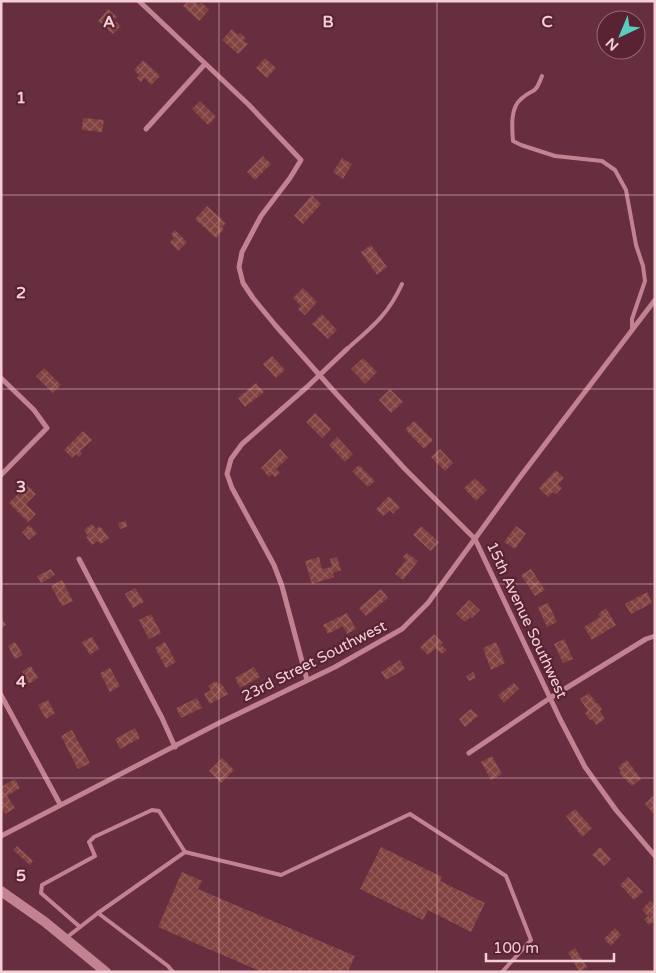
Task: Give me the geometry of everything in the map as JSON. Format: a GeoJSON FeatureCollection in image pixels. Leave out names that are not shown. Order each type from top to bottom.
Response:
{"type":"FeatureCollection","features":[{"type":"Feature","properties":{"kind":"street"},"geometry":{"type":"LineString","coordinates":[[139,1],[205,64],[146,129]]}},
{"type":"Feature","properties":{"kind":"street","name":"15th Avenue Southwest"},"geometry":{"type":"LineString","coordinates":[[205,64],[301,160],[250,235],[240,259],[240,275],[253,298],[405,469],[476,539],[576,751],[621,817],[655,856]]}},
{"type":"Feature","properties":{"kind":"street","name":"23rd Street Southwest"},"geometry":{"type":"LineString","coordinates":[[1,836],[60,804],[175,747],[219,722],[335,667],[390,637],[410,622],[428,603],[520,477],[655,300]]}},
{"type":"Feature","properties":{"kind":"street"},"geometry":{"type":"LineString","coordinates":[[307,680],[282,586],[274,565],[232,488],[227,474],[235,452],[242,444],[347,349]]}},
{"type":"Feature","properties":{"kind":"street"},"geometry":{"type":"LineString","coordinates":[[1,378],[34,410],[47,428],[1,475]]}},
{"type":"Feature","properties":{"kind":"street"},"geometry":{"type":"LineString","coordinates":[[80,558],[175,747]]}},
{"type":"Feature","properties":{"kind":"street"},"geometry":{"type":"LineString","coordinates":[[469,753],[550,698],[646,639],[655,636]]}},
{"type":"Feature","properties":{"kind":"street"},"geometry":{"type":"LineString","coordinates":[[1,695],[60,804]]}},
{"type":"Feature","properties":{"kind":"street"},"geometry":{"type":"LineString","coordinates":[[1,891],[66,938],[106,972]]}},
{"type":"Feature","properties":{"kind":"lane"},"geometry":{"type":"LineString","coordinates":[[542,76],[537,90],[521,99],[516,107],[512,121],[513,141],[555,156],[602,161],[615,170],[626,190],[645,282],[632,320],[632,330]]}},
{"type":"Feature","properties":{"kind":"lane"},"geometry":{"type":"LineString","coordinates":[[347,349],[387,311],[402,284]]}},
{"type":"Feature","properties":{"kind":"lane"},"geometry":{"type":"LineString","coordinates":[[80,927],[41,892],[42,885],[95,856],[89,842],[94,837],[152,810],[159,811],[185,852],[281,875],[410,814],[506,876],[532,940],[502,972]]}},
{"type":"Feature","properties":{"kind":"lane"},"geometry":{"type":"LineString","coordinates":[[66,938],[98,913],[185,852]]}},
{"type":"Feature","properties":{"kind":"lane"},"geometry":{"type":"LineString","coordinates":[[98,913],[168,966],[173,972]]}},
{"type":"Feature","properties":{"kind":"building"},"geometry":{"type":"Polygon","coordinates":[[[188,1],[195,1],[198,5],[201,2],[209,10],[199,21],[183,6],[188,1]]]}},
{"type":"Feature","properties":{"kind":"building"},"geometry":{"type":"Polygon","coordinates":[[[108,9],[117,17],[114,20],[121,26],[113,34],[98,21],[108,9]]]}},
{"type":"Feature","properties":{"kind":"building"},"geometry":{"type":"Polygon","coordinates":[[[232,29],[238,35],[240,33],[246,38],[244,41],[248,44],[238,54],[222,40],[232,29]]]}},
{"type":"Feature","properties":{"kind":"building"},"geometry":{"type":"Polygon","coordinates":[[[265,58],[276,68],[267,78],[256,68],[265,58]]]}},
{"type":"Feature","properties":{"kind":"building"},"geometry":{"type":"Polygon","coordinates":[[[143,60],[160,76],[151,85],[145,78],[141,82],[137,78],[139,75],[134,70],[143,60]]]}},
{"type":"Feature","properties":{"kind":"building"},"geometry":{"type":"Polygon","coordinates":[[[200,101],[216,117],[208,125],[192,109],[200,101]]]}},
{"type":"Feature","properties":{"kind":"building"},"geometry":{"type":"Polygon","coordinates":[[[83,118],[104,120],[102,132],[82,130],[83,118]]]}},
{"type":"Feature","properties":{"kind":"building"},"geometry":{"type":"Polygon","coordinates":[[[263,156],[271,164],[255,180],[247,172],[263,156]]]}},
{"type":"Feature","properties":{"kind":"building"},"geometry":{"type":"Polygon","coordinates":[[[342,158],[352,164],[343,179],[333,172],[342,158]]]}},
{"type":"Feature","properties":{"kind":"building"},"geometry":{"type":"Polygon","coordinates":[[[312,195],[321,204],[303,224],[294,216],[312,195]]]}},
{"type":"Feature","properties":{"kind":"building"},"geometry":{"type":"Polygon","coordinates":[[[207,206],[226,223],[222,227],[224,229],[216,238],[195,219],[207,206]]]}},
{"type":"Feature","properties":{"kind":"building"},"geometry":{"type":"Polygon","coordinates":[[[175,230],[187,242],[178,251],[170,242],[174,238],[171,234],[175,230]]]}},
{"type":"Feature","properties":{"kind":"building"},"geometry":{"type":"Polygon","coordinates":[[[371,245],[387,267],[377,275],[361,252],[371,245]]]}},
{"type":"Feature","properties":{"kind":"building"},"geometry":{"type":"Polygon","coordinates":[[[303,288],[317,302],[305,315],[298,309],[301,306],[293,298],[303,288]]]}},
{"type":"Feature","properties":{"kind":"building"},"geometry":{"type":"Polygon","coordinates":[[[322,314],[337,330],[328,339],[312,324],[322,314]]]}},
{"type":"Feature","properties":{"kind":"building"},"geometry":{"type":"Polygon","coordinates":[[[272,356],[285,370],[276,378],[263,364],[272,356]]]}},
{"type":"Feature","properties":{"kind":"building"},"geometry":{"type":"Polygon","coordinates":[[[363,358],[377,372],[365,384],[351,369],[363,358]]]}},
{"type":"Feature","properties":{"kind":"building"},"geometry":{"type":"Polygon","coordinates":[[[44,368],[61,385],[53,393],[36,376],[44,368]]]}},
{"type":"Feature","properties":{"kind":"building"},"geometry":{"type":"Polygon","coordinates":[[[256,383],[264,392],[245,407],[238,398],[256,383]]]}},
{"type":"Feature","properties":{"kind":"building"},"geometry":{"type":"Polygon","coordinates":[[[390,389],[403,402],[391,413],[379,400],[390,389]]]}},
{"type":"Feature","properties":{"kind":"building"},"geometry":{"type":"Polygon","coordinates":[[[315,413],[331,429],[322,438],[306,422],[315,413]]]}},
{"type":"Feature","properties":{"kind":"building"},"geometry":{"type":"Polygon","coordinates":[[[414,421],[433,440],[424,449],[405,429],[414,421]]]}},
{"type":"Feature","properties":{"kind":"building"},"geometry":{"type":"Polygon","coordinates":[[[83,431],[92,440],[80,451],[82,454],[79,457],[76,454],[72,458],[64,450],[83,431]]]}},
{"type":"Feature","properties":{"kind":"building"},"geometry":{"type":"Polygon","coordinates":[[[337,437],[353,454],[345,462],[329,445],[337,437]]]}},
{"type":"Feature","properties":{"kind":"building"},"geometry":{"type":"Polygon","coordinates":[[[280,449],[288,458],[276,469],[280,473],[275,477],[272,474],[269,477],[261,468],[280,449]]]}},
{"type":"Feature","properties":{"kind":"building"},"geometry":{"type":"Polygon","coordinates":[[[440,449],[453,463],[445,471],[431,457],[440,449]]]}},
{"type":"Feature","properties":{"kind":"building"},"geometry":{"type":"Polygon","coordinates":[[[359,465],[375,481],[368,487],[352,471],[359,465]]]}},
{"type":"Feature","properties":{"kind":"building"},"geometry":{"type":"Polygon","coordinates":[[[556,470],[564,478],[558,484],[562,488],[556,494],[553,492],[548,497],[539,488],[556,470]]]}},
{"type":"Feature","properties":{"kind":"building"},"geometry":{"type":"Polygon","coordinates":[[[475,478],[487,490],[476,501],[464,488],[475,478]]]}},
{"type":"Feature","properties":{"kind":"building"},"geometry":{"type":"Polygon","coordinates":[[[27,485],[36,494],[26,504],[36,514],[28,522],[9,503],[27,485]]]}},
{"type":"Feature","properties":{"kind":"building"},"geometry":{"type":"Polygon","coordinates":[[[389,496],[400,507],[393,514],[390,510],[383,516],[376,509],[389,496]]]}},
{"type":"Feature","properties":{"kind":"building"},"geometry":{"type":"Polygon","coordinates":[[[126,521],[127,527],[120,529],[118,523],[126,521]]]}},
{"type":"Feature","properties":{"kind":"building"},"geometry":{"type":"Polygon","coordinates":[[[92,524],[96,529],[100,526],[109,538],[101,544],[98,541],[92,545],[86,537],[88,536],[84,530],[92,524]]]}},
{"type":"Feature","properties":{"kind":"building"},"geometry":{"type":"Polygon","coordinates":[[[29,525],[37,533],[29,540],[22,532],[29,525]]]}},
{"type":"Feature","properties":{"kind":"building"},"geometry":{"type":"Polygon","coordinates":[[[421,526],[439,542],[431,551],[413,535],[421,526]]]}},
{"type":"Feature","properties":{"kind":"building"},"geometry":{"type":"Polygon","coordinates":[[[516,526],[526,533],[515,549],[504,542],[516,526]]]}},
{"type":"Feature","properties":{"kind":"building"},"geometry":{"type":"Polygon","coordinates":[[[407,553],[418,561],[403,580],[395,574],[406,560],[403,557],[407,553]]]}},
{"type":"Feature","properties":{"kind":"building"},"geometry":{"type":"Polygon","coordinates":[[[319,557],[322,569],[332,567],[330,559],[337,557],[341,570],[333,573],[334,577],[312,584],[305,561],[319,557]]]}},
{"type":"Feature","properties":{"kind":"building"},"geometry":{"type":"Polygon","coordinates":[[[51,569],[55,575],[41,583],[37,576],[51,569]]]}},
{"type":"Feature","properties":{"kind":"building"},"geometry":{"type":"Polygon","coordinates":[[[531,569],[545,590],[535,596],[521,575],[531,569]]]}},
{"type":"Feature","properties":{"kind":"building"},"geometry":{"type":"Polygon","coordinates":[[[62,580],[73,601],[62,606],[51,586],[62,580]]]}},
{"type":"Feature","properties":{"kind":"building"},"geometry":{"type":"Polygon","coordinates":[[[135,588],[144,602],[133,608],[125,594],[135,588]]]}},
{"type":"Feature","properties":{"kind":"building"},"geometry":{"type":"Polygon","coordinates":[[[381,589],[388,598],[366,616],[359,608],[381,589]]]}},
{"type":"Feature","properties":{"kind":"building"},"geometry":{"type":"Polygon","coordinates":[[[647,592],[652,603],[631,614],[625,604],[647,592]]]}},
{"type":"Feature","properties":{"kind":"building"},"geometry":{"type":"Polygon","coordinates":[[[469,600],[480,610],[465,622],[456,614],[469,600]]]}},
{"type":"Feature","properties":{"kind":"building"},"geometry":{"type":"Polygon","coordinates":[[[548,603],[557,622],[547,627],[538,607],[548,603]]]}},
{"type":"Feature","properties":{"kind":"building"},"geometry":{"type":"Polygon","coordinates":[[[606,608],[616,625],[592,640],[584,627],[600,617],[598,614],[606,608]]]}},
{"type":"Feature","properties":{"kind":"building"},"geometry":{"type":"Polygon","coordinates":[[[347,613],[356,629],[347,634],[343,626],[328,634],[323,625],[347,613]]]}},
{"type":"Feature","properties":{"kind":"building"},"geometry":{"type":"Polygon","coordinates":[[[151,614],[161,633],[149,639],[139,620],[151,614]]]}},
{"type":"Feature","properties":{"kind":"building"},"geometry":{"type":"Polygon","coordinates":[[[1,617],[6,625],[1,628],[1,617]]]}},
{"type":"Feature","properties":{"kind":"building"},"geometry":{"type":"Polygon","coordinates":[[[434,634],[443,643],[441,645],[447,650],[442,654],[436,648],[428,655],[420,647],[434,634]]]}},
{"type":"Feature","properties":{"kind":"building"},"geometry":{"type":"Polygon","coordinates":[[[92,637],[99,649],[90,655],[82,642],[92,637]]]}},
{"type":"Feature","properties":{"kind":"building"},"geometry":{"type":"Polygon","coordinates":[[[564,639],[573,659],[563,663],[554,644],[564,639]]]}},
{"type":"Feature","properties":{"kind":"building"},"geometry":{"type":"Polygon","coordinates":[[[15,642],[23,655],[15,659],[8,646],[15,642]]]}},
{"type":"Feature","properties":{"kind":"building"},"geometry":{"type":"Polygon","coordinates":[[[165,642],[176,662],[166,668],[155,648],[165,642]]]}},
{"type":"Feature","properties":{"kind":"building"},"geometry":{"type":"Polygon","coordinates":[[[496,642],[505,663],[491,670],[483,648],[496,642]]]}},
{"type":"Feature","properties":{"kind":"building"},"geometry":{"type":"Polygon","coordinates":[[[400,660],[405,669],[386,680],[381,672],[400,660]]]}},
{"type":"Feature","properties":{"kind":"building"},"geometry":{"type":"Polygon","coordinates":[[[31,666],[38,678],[29,684],[22,671],[31,666]]]}},
{"type":"Feature","properties":{"kind":"building"},"geometry":{"type":"Polygon","coordinates":[[[254,667],[260,677],[240,688],[235,678],[254,667]]]}},
{"type":"Feature","properties":{"kind":"building"},"geometry":{"type":"Polygon","coordinates":[[[110,668],[120,686],[110,692],[100,673],[110,668]]]}},
{"type":"Feature","properties":{"kind":"building"},"geometry":{"type":"Polygon","coordinates":[[[473,672],[476,678],[469,681],[466,676],[473,672]]]}},
{"type":"Feature","properties":{"kind":"building"},"geometry":{"type":"Polygon","coordinates":[[[216,681],[219,685],[221,683],[228,694],[210,704],[204,694],[211,690],[208,686],[216,681]]]}},
{"type":"Feature","properties":{"kind":"building"},"geometry":{"type":"Polygon","coordinates":[[[514,683],[519,689],[504,703],[498,695],[514,683]]]}},
{"type":"Feature","properties":{"kind":"building"},"geometry":{"type":"Polygon","coordinates":[[[589,693],[602,709],[600,711],[605,719],[596,725],[585,713],[588,711],[580,699],[589,693]]]}},
{"type":"Feature","properties":{"kind":"building"},"geometry":{"type":"Polygon","coordinates":[[[197,698],[202,708],[181,718],[176,708],[197,698]]]}},
{"type":"Feature","properties":{"kind":"building"},"geometry":{"type":"Polygon","coordinates":[[[48,700],[55,713],[46,719],[38,705],[48,700]]]}},
{"type":"Feature","properties":{"kind":"building"},"geometry":{"type":"Polygon","coordinates":[[[471,709],[478,716],[465,727],[459,719],[471,709]]]}},
{"type":"Feature","properties":{"kind":"building"},"geometry":{"type":"Polygon","coordinates":[[[135,728],[140,738],[120,749],[115,739],[135,728]]]}},
{"type":"Feature","properties":{"kind":"building"},"geometry":{"type":"Polygon","coordinates":[[[72,730],[90,763],[78,769],[61,736],[72,730]]]}},
{"type":"Feature","properties":{"kind":"building"},"geometry":{"type":"Polygon","coordinates":[[[492,756],[502,774],[491,780],[481,762],[492,756]]]}},
{"type":"Feature","properties":{"kind":"building"},"geometry":{"type":"Polygon","coordinates":[[[222,758],[234,770],[221,783],[209,771],[222,758]]]}},
{"type":"Feature","properties":{"kind":"building"},"geometry":{"type":"Polygon","coordinates":[[[627,760],[641,779],[632,786],[619,773],[621,771],[618,767],[627,760]]]}},
{"type":"Feature","properties":{"kind":"building"},"geometry":{"type":"Polygon","coordinates":[[[15,779],[20,788],[7,796],[15,808],[5,814],[1,808],[1,787],[15,779]]]}},
{"type":"Feature","properties":{"kind":"building"},"geometry":{"type":"Polygon","coordinates":[[[653,796],[655,799],[655,815],[645,804],[653,796]]]}},
{"type":"Feature","properties":{"kind":"building"},"geometry":{"type":"Polygon","coordinates":[[[575,809],[592,828],[582,837],[566,816],[575,809]]]}},
{"type":"Feature","properties":{"kind":"building"},"geometry":{"type":"Polygon","coordinates":[[[17,846],[33,861],[30,865],[13,850],[17,846]]]}},
{"type":"Feature","properties":{"kind":"building"},"geometry":{"type":"Polygon","coordinates":[[[381,847],[442,877],[440,881],[485,903],[471,932],[428,910],[423,920],[360,889],[381,847]]]}},
{"type":"Feature","properties":{"kind":"building"},"geometry":{"type":"Polygon","coordinates":[[[600,847],[611,859],[604,866],[592,855],[600,847]]]}},
{"type":"Feature","properties":{"kind":"building"},"geometry":{"type":"Polygon","coordinates":[[[182,872],[202,881],[198,889],[355,956],[348,972],[262,972],[158,927],[182,872]]]}},
{"type":"Feature","properties":{"kind":"building"},"geometry":{"type":"Polygon","coordinates":[[[628,877],[643,892],[634,900],[620,885],[628,877]]]}},
{"type":"Feature","properties":{"kind":"building"},"geometry":{"type":"Polygon","coordinates":[[[650,901],[655,905],[655,924],[653,922],[649,925],[644,919],[648,916],[642,910],[650,901]]]}},
{"type":"Feature","properties":{"kind":"building"},"geometry":{"type":"Polygon","coordinates":[[[615,928],[621,935],[611,946],[604,939],[615,928]]]}},
{"type":"Feature","properties":{"kind":"building"},"geometry":{"type":"Polygon","coordinates":[[[575,948],[587,967],[580,972],[568,953],[575,948]]]}}]}
